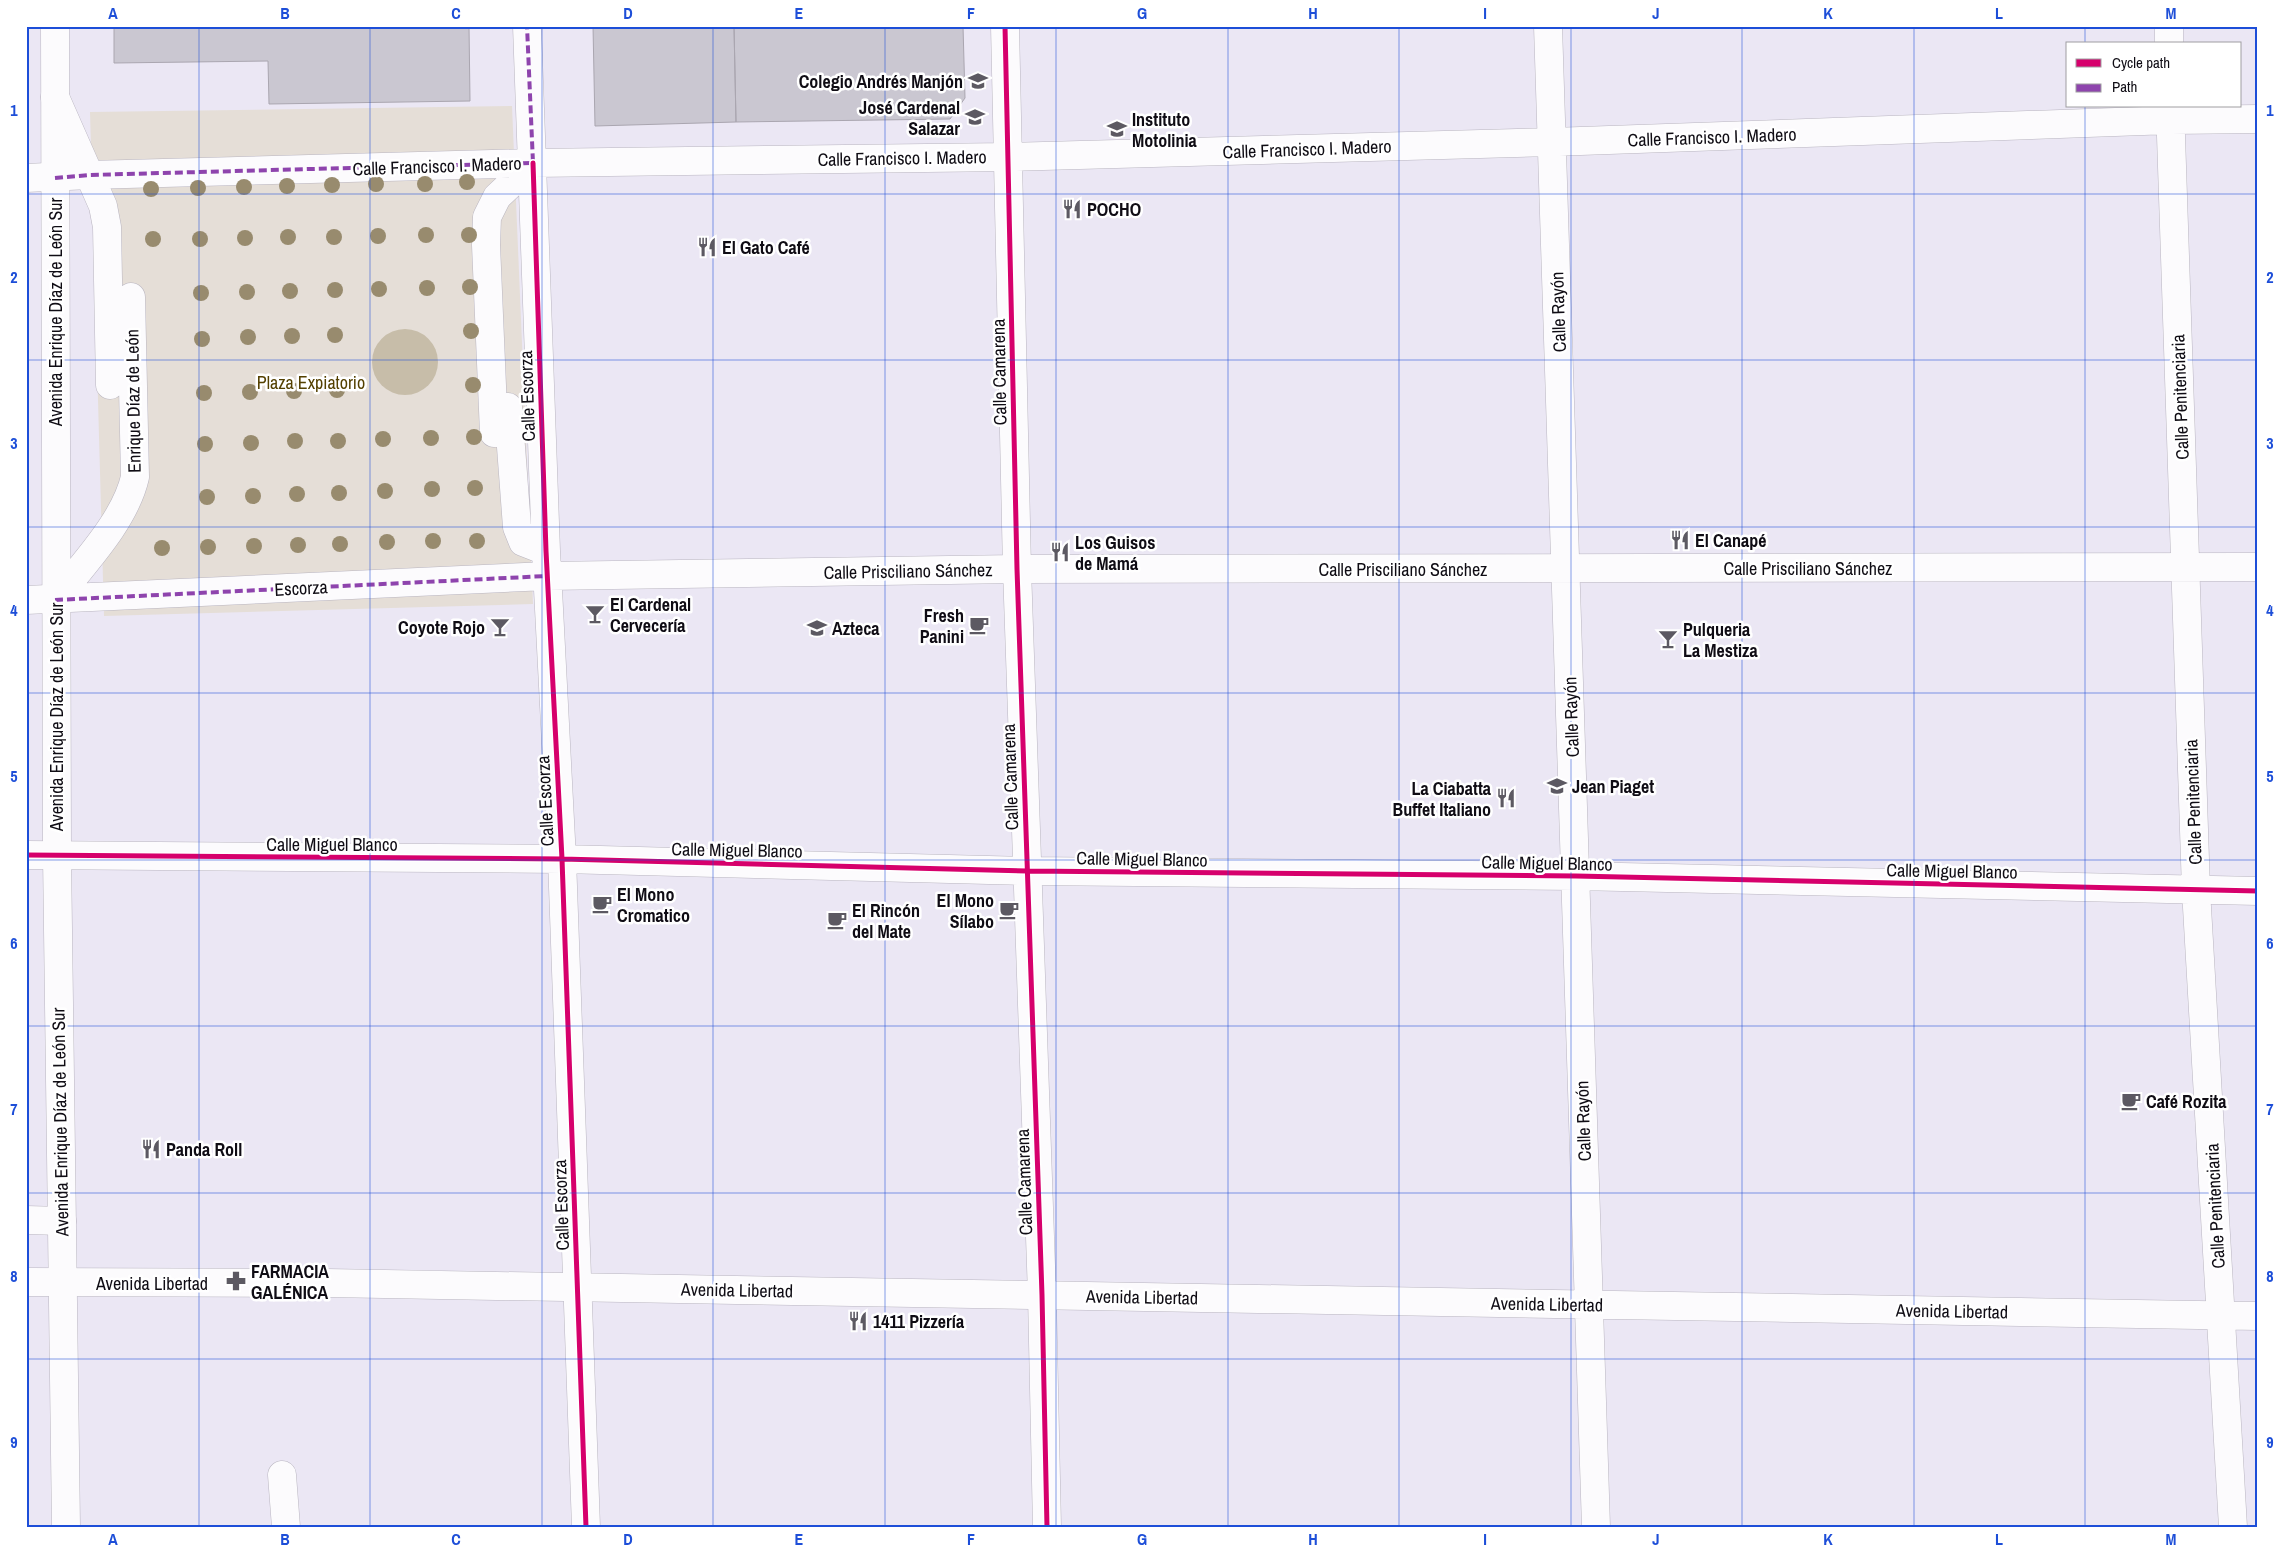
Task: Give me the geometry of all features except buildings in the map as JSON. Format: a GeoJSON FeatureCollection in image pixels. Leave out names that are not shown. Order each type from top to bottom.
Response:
{"type":"FeatureCollection","features":[{"type":"Feature","properties":{"kind":"street","name":"Avenida Enrique Díaz de León Sur"},"geometry":{"type":"LineString","coordinates":[[55,26],[55,600],[66,1527]]}},
{"type":"Feature","properties":{"kind":"street","name":"Calle Escorza"},"geometry":{"type":"LineString","coordinates":[[527,26],[546,564],[562,860],[586,1527]]}},
{"type":"Feature","properties":{"kind":"street","name":"Calle Camarena"},"geometry":{"type":"LineString","coordinates":[[1005,26],[1017,569],[1042,1295],[1047,1527]]}},
{"type":"Feature","properties":{"kind":"street","name":"Calle Rayón"},"geometry":{"type":"LineString","coordinates":[[1548,26],[1567,569],[1596,1527]]}},
{"type":"Feature","properties":{"kind":"street"},"geometry":{"type":"LineString","coordinates":[[2169,26],[2169,42]]}},
{"type":"Feature","properties":{"kind":"street","name":"Enrique Díaz de León"},"geometry":{"type":"LineString","coordinates":[[55,98],[103,206],[107,227],[110,384]]}},
{"type":"Feature","properties":{"kind":"street","name":"Calle Francisco I. Madero"},"geometry":{"type":"LineString","coordinates":[[26,178],[533,163],[1008,157],[1552,142],[2170,113],[2258,119]]}},
{"type":"Feature","properties":{"kind":"street","name":"Calle Penitenciaria"},"geometry":{"type":"LineString","coordinates":[[2170,113],[2196,890],[2233,1527]]}},
{"type":"Feature","properties":{"kind":"street"},"geometry":{"type":"LineString","coordinates":[[494,433],[486,245],[487,217],[497,197],[533,163]]}},
{"type":"Feature","properties":{"kind":"street","name":"Enrique Díaz de León"},"geometry":{"type":"LineString","coordinates":[[55,600],[100,542],[131,494],[135,477],[131,297]]}},
{"type":"Feature","properties":{"kind":"street"},"geometry":{"type":"LineString","coordinates":[[506,363],[517,528],[523,542],[546,564]]}},
{"type":"Feature","properties":{"kind":"street","name":"Calle Prisciliano Sánchez"},"geometry":{"type":"LineString","coordinates":[[546,564],[1017,569],[2258,567]]}},
{"type":"Feature","properties":{"kind":"street","name":"Escorza"},"geometry":{"type":"LineString","coordinates":[[55,600],[546,564]]}},
{"type":"Feature","properties":{"kind":"street"},"geometry":{"type":"LineString","coordinates":[[26,600],[55,600]]}},
{"type":"Feature","properties":{"kind":"street","name":"Calle Miguel Blanco"},"geometry":{"type":"LineString","coordinates":[[26,855],[562,860],[1027,871],[1576,876],[2258,891]]}},
{"type":"Feature","properties":{"kind":"street"},"geometry":{"type":"LineString","coordinates":[[26,1220],[62,1221]]}},
{"type":"Feature","properties":{"kind":"street","name":"Avenida Libertad"},"geometry":{"type":"LineString","coordinates":[[26,1282],[327,1282],[2258,1316]]}},
{"type":"Feature","properties":{"kind":"street"},"geometry":{"type":"LineString","coordinates":[[282,1475],[286,1527]]}},
{"type":"Feature","properties":{"kind":"green space","name":"Plaza Expiatorio"},"geometry":{"type":"Polygon","coordinates":[[[512,106],[533,604],[104,616],[90,112],[512,106]]]}},
{"type":"Feature","properties":{"kind":"shaded area"},"geometry":{"type":"Polygon","coordinates":[[[405,329],[418,332],[428,339],[435,349],[438,362],[435,375],[428,385],[418,392],[405,395],[392,392],[382,385],[375,375],[372,362],[375,349],[382,339],[392,332],[405,329]]]}},
{"type":"Feature","properties":{"kind":"marked path"},"geometry":{"type":"LineString","coordinates":[[55,178],[89,175],[533,163],[527,26]]}},
{"type":"Feature","properties":{"kind":"marked path"},"geometry":{"type":"LineString","coordinates":[[55,600],[547,576]]}},
{"type":"Feature","properties":{"kind":"cycle path"},"geometry":{"type":"LineString","coordinates":[[1005,26],[1017,569],[1042,1295],[1047,1527]]}},
{"type":"Feature","properties":{"kind":"cycle path"},"geometry":{"type":"LineString","coordinates":[[533,163],[546,551],[562,859],[586,1527]]}},
{"type":"Feature","properties":{"kind":"cycle path"},"geometry":{"type":"LineString","coordinates":[[26,855],[562,859],[1027,871],[1576,876],[2258,891]]}},
{"type":"Feature","properties":{"kind":"place","name":"Colegio Andrés Manjón"},"geometry":{"type":"Point","coordinates":[978,81]}},
{"type":"Feature","properties":{"kind":"place","name":"José Cardenal Salazar"},"geometry":{"type":"Point","coordinates":[975,117]}},
{"type":"Feature","properties":{"kind":"place","name":"Instituto Motolinia"},"geometry":{"type":"Point","coordinates":[1117,129]}},
{"type":"Feature","properties":{"kind":"place","name":"POCHO"},"geometry":{"type":"Point","coordinates":[1072,209]}},
{"type":"Feature","properties":{"kind":"place","name":"El Gato Café"},"geometry":{"type":"Point","coordinates":[707,247]}},
{"type":"Feature","properties":{"kind":"place","name":"El Canapé"},"geometry":{"type":"Point","coordinates":[1680,540]}},
{"type":"Feature","properties":{"kind":"place","name":"Los Guisos de Mamá"},"geometry":{"type":"Point","coordinates":[1060,552]}},
{"type":"Feature","properties":{"kind":"place","name":"El Cardenal Cervecería"},"geometry":{"type":"Point","coordinates":[595,614]}},
{"type":"Feature","properties":{"kind":"place","name":"Fresh Panini"},"geometry":{"type":"Point","coordinates":[979,625]}},
{"type":"Feature","properties":{"kind":"place","name":"Coyote Rojo"},"geometry":{"type":"Point","coordinates":[500,627]}},
{"type":"Feature","properties":{"kind":"place","name":"Azteca"},"geometry":{"type":"Point","coordinates":[817,628]}},
{"type":"Feature","properties":{"kind":"place","name":"Pulqueria La Mestiza"},"geometry":{"type":"Point","coordinates":[1668,639]}},
{"type":"Feature","properties":{"kind":"place","name":"Jean Piaget"},"geometry":{"type":"Point","coordinates":[1557,786]}},
{"type":"Feature","properties":{"kind":"place","name":"La Ciabatta Buffet Italiano"},"geometry":{"type":"Point","coordinates":[1506,798]}},
{"type":"Feature","properties":{"kind":"place","name":"El Mono Cromatico"},"geometry":{"type":"Point","coordinates":[602,904]}},
{"type":"Feature","properties":{"kind":"place","name":"El Mono Sílabo"},"geometry":{"type":"Point","coordinates":[1009,910]}},
{"type":"Feature","properties":{"kind":"place","name":"El Rincón del Mate"},"geometry":{"type":"Point","coordinates":[837,920]}},
{"type":"Feature","properties":{"kind":"place","name":"Café Rozita"},"geometry":{"type":"Point","coordinates":[2131,1101]}},
{"type":"Feature","properties":{"kind":"place","name":"Panda Roll"},"geometry":{"type":"Point","coordinates":[151,1149]}},
{"type":"Feature","properties":{"kind":"place","name":"FARMACIA GALÉNICA"},"geometry":{"type":"Point","coordinates":[236,1281]}},
{"type":"Feature","properties":{"kind":"place","name":"1411 Pizzería"},"geometry":{"type":"Point","coordinates":[858,1321]}}]}
